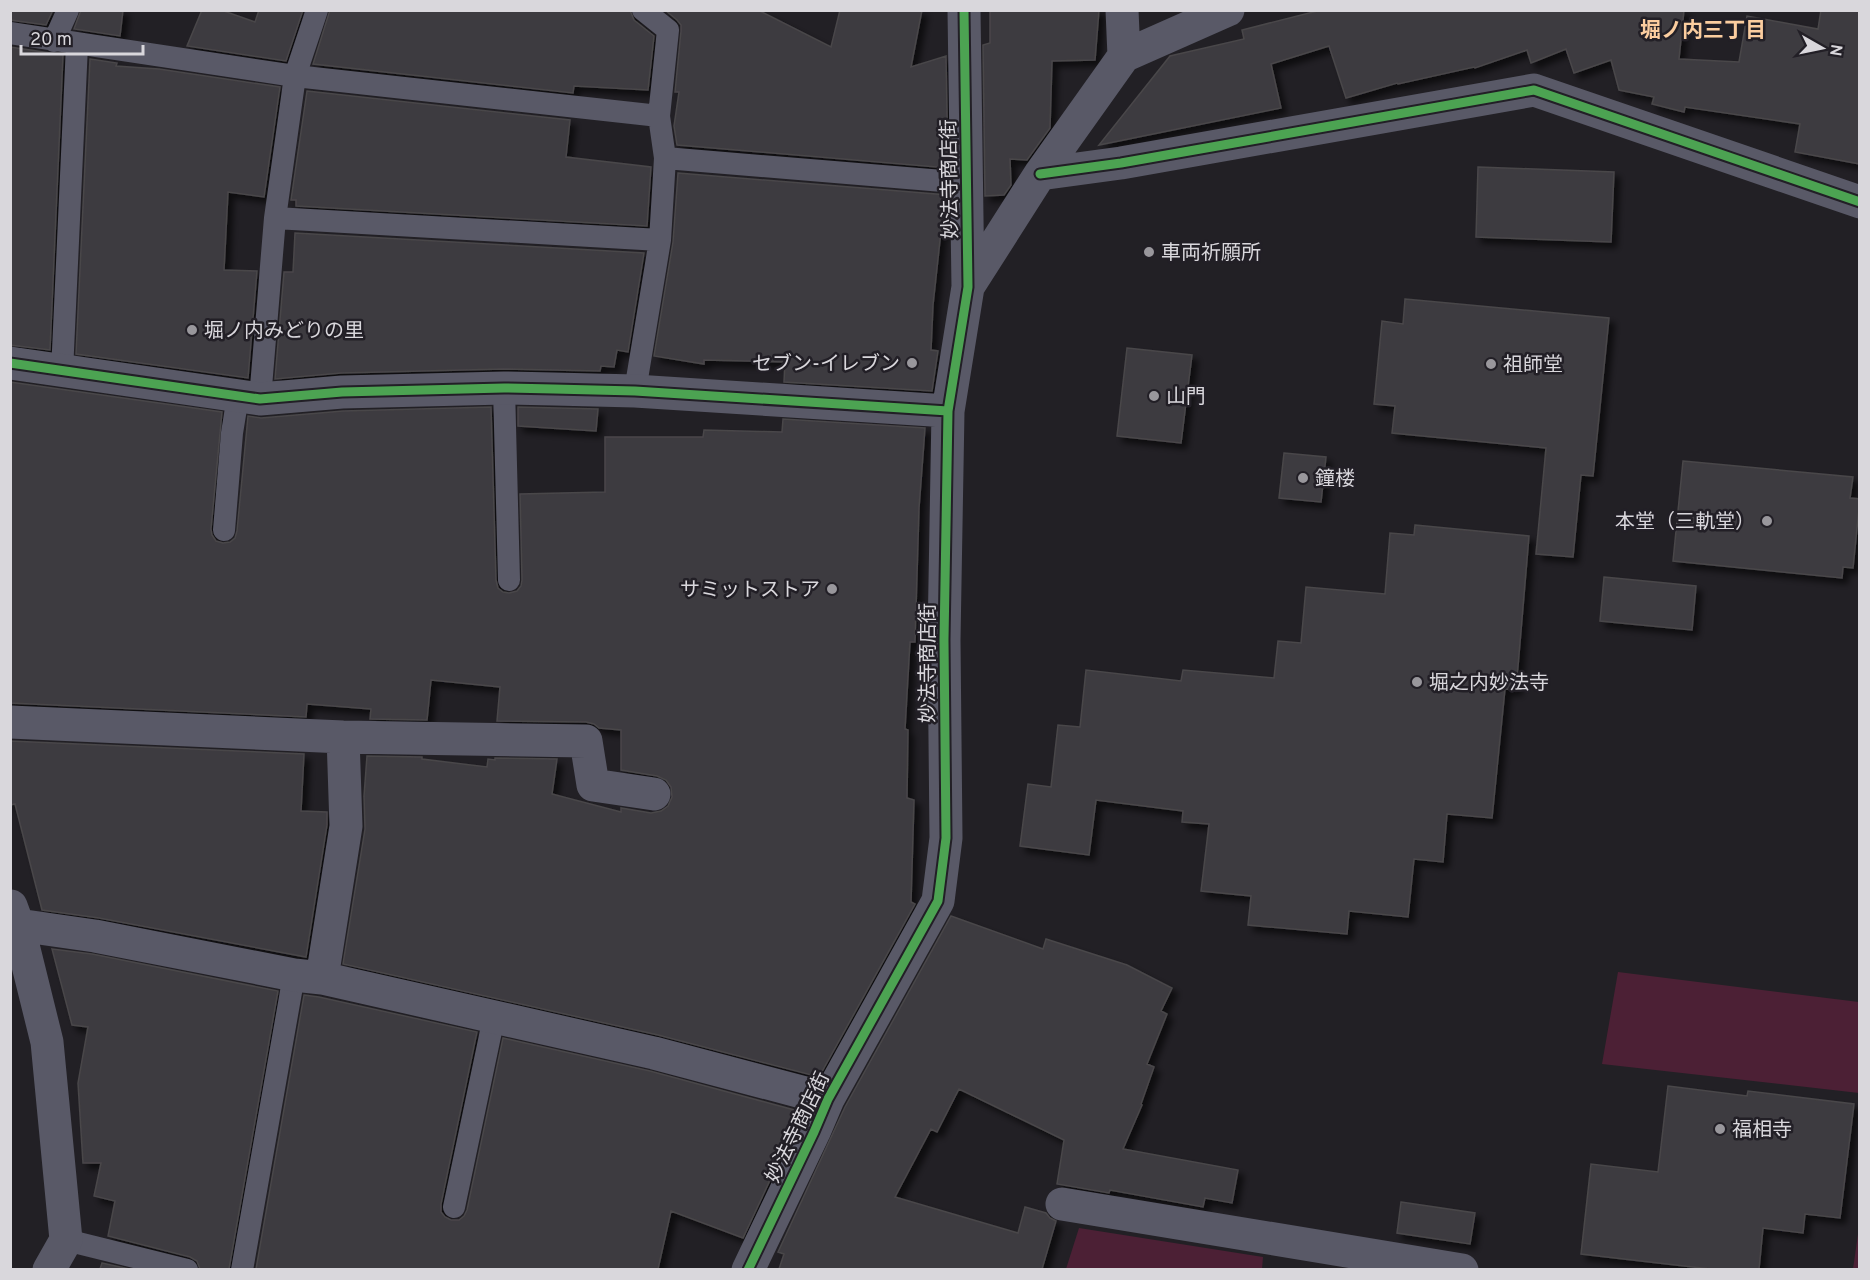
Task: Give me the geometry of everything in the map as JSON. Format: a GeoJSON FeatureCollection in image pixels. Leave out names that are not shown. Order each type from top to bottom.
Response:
{"type":"FeatureCollection","features":[{"type":"Feature","properties":{"kind":"street","name":"妙法寺商店街"},"geometry":{"type":"LineString","coordinates":[[748,1269],[828,1099],[938,901],[946,838],[944,640],[948,411],[968,287],[964,10]]}},
{"type":"Feature","properties":{"kind":"street"},"geometry":{"type":"LineString","coordinates":[[1122,10],[1124,56]]}},
{"type":"Feature","properties":{"kind":"street"},"geometry":{"type":"LineString","coordinates":[[968,287],[1040,174],[1124,56],[1228,10]]}},
{"type":"Feature","properties":{"kind":"street"},"geometry":{"type":"LineString","coordinates":[[1040,174],[1121,163],[1534,90],[1860,202]]}},
{"type":"Feature","properties":{"kind":"street"},"geometry":{"type":"LineString","coordinates":[[10,363],[249,397],[504,388],[635,391],[948,411]]}},
{"type":"Feature","properties":{"kind":"street"},"geometry":{"type":"LineString","coordinates":[[10,722],[343,737],[586,741],[593,785],[654,794]]}},
{"type":"Feature","properties":{"kind":"street"},"geometry":{"type":"LineString","coordinates":[[308,977],[346,826],[343,737]]}},
{"type":"Feature","properties":{"kind":"street"},"geometry":{"type":"LineString","coordinates":[[49,1269],[66,1240],[47,1042],[13,918],[494,1017],[654,1053],[828,1099]]}},
{"type":"Feature","properties":{"kind":"street"},"geometry":{"type":"LineString","coordinates":[[1062,1204],[1462,1269]]}},
{"type":"Feature","properties":{"kind":"lane"},"geometry":{"type":"LineString","coordinates":[[54,41],[68,10]]}},
{"type":"Feature","properties":{"kind":"lane"},"geometry":{"type":"LineString","coordinates":[[224,530],[232,433],[249,397],[295,76],[316,10]]}},
{"type":"Feature","properties":{"kind":"lane"},"geometry":{"type":"LineString","coordinates":[[635,391],[660,240],[666,158],[659,116],[669,20],[643,10]]}},
{"type":"Feature","properties":{"kind":"lane"},"geometry":{"type":"LineString","coordinates":[[10,33],[77,45],[295,76],[659,116]]}},
{"type":"Feature","properties":{"kind":"lane"},"geometry":{"type":"LineString","coordinates":[[62,372],[77,45]]}},
{"type":"Feature","properties":{"kind":"lane"},"geometry":{"type":"LineString","coordinates":[[666,158],[968,183]]}},
{"type":"Feature","properties":{"kind":"lane"},"geometry":{"type":"LineString","coordinates":[[275,218],[660,240]]}},
{"type":"Feature","properties":{"kind":"lane"},"geometry":{"type":"LineString","coordinates":[[504,388],[510,580]]}},
{"type":"Feature","properties":{"kind":"lane"},"geometry":{"type":"LineString","coordinates":[[242,1269],[308,977]]}},
{"type":"Feature","properties":{"kind":"lane"},"geometry":{"type":"LineString","coordinates":[[454,1207],[494,1017]]}},
{"type":"Feature","properties":{"kind":"lane"},"geometry":{"type":"LineString","coordinates":[[66,1240],[187,1269]]}},
{"type":"Feature","properties":{"kind":"shaded area"},"geometry":{"type":"Polygon","coordinates":[[[1618,972],[1859,1002],[1859,1093],[1602,1064],[1618,972]]]}},
{"type":"Feature","properties":{"kind":"shaded area"},"geometry":{"type":"Polygon","coordinates":[[[1859,1227],[1859,1269],[1853,1269],[1859,1227]]]}},
{"type":"Feature","properties":{"kind":"shaded area"},"geometry":{"type":"Polygon","coordinates":[[[1079,1228],[1263,1257],[1262,1269],[1066,1269],[1079,1228]]]}},
{"type":"Feature","properties":{"kind":"building"},"geometry":{"type":"Polygon","coordinates":[[[10,10],[53,10],[46,25],[10,20],[10,10]]]}},
{"type":"Feature","properties":{"kind":"building"},"geometry":{"type":"Polygon","coordinates":[[[81,10],[123,10],[120,36],[74,29],[81,10]]]}},
{"type":"Feature","properties":{"kind":"building"},"geometry":{"type":"Polygon","coordinates":[[[202,10],[221,10],[255,22],[259,10],[303,10],[286,61],[187,46],[202,10]]]}},
{"type":"Feature","properties":{"kind":"building"},"geometry":{"type":"Polygon","coordinates":[[[330,10],[630,10],[634,20],[654,36],[648,90],[574,86],[573,93],[313,64],[330,10]]]}},
{"type":"Feature","properties":{"kind":"building"},"geometry":{"type":"Polygon","coordinates":[[[665,10],[758,10],[831,47],[840,10],[922,10],[911,67],[946,56],[948,168],[677,145],[674,126],[679,92],[675,92],[681,25],[665,10]]]}},
{"type":"Feature","properties":{"kind":"building"},"geometry":{"type":"Polygon","coordinates":[[[990,10],[1099,10],[1095,60],[1052,61],[1050,128],[1027,160],[1010,159],[1011,185],[1004,195],[985,196],[983,45],[990,43],[990,10]]]}},
{"type":"Feature","properties":{"kind":"building"},"geometry":{"type":"Polygon","coordinates":[[[1321,10],[1684,10],[1679,59],[1739,62],[1747,16],[1818,29],[1821,10],[1860,10],[1860,164],[1795,152],[1800,124],[1685,107],[1684,112],[1652,104],[1654,97],[1619,90],[1611,60],[1574,73],[1566,49],[1531,63],[1527,50],[1475,68],[1397,83],[1346,98],[1329,46],[1271,64],[1281,108],[1099,145],[1170,56],[1244,39],[1242,30],[1321,10]]]}},
{"type":"Feature","properties":{"kind":"building"},"geometry":{"type":"Polygon","coordinates":[[[10,47],[63,55],[50,350],[10,345],[10,47]]]}},
{"type":"Feature","properties":{"kind":"building"},"geometry":{"type":"Polygon","coordinates":[[[90,59],[117,63],[116,66],[159,69],[280,87],[264,197],[228,192],[224,270],[257,271],[248,378],[76,354],[90,59]]]}},
{"type":"Feature","properties":{"kind":"building"},"geometry":{"type":"Polygon","coordinates":[[[307,91],[570,120],[566,157],[651,167],[647,226],[296,206],[296,200],[291,200],[307,91]]]}},
{"type":"Feature","properties":{"kind":"building"},"geometry":{"type":"Polygon","coordinates":[[[1478,167],[1614,172],[1611,242],[1476,237],[1478,167]]]}},
{"type":"Feature","properties":{"kind":"building"},"geometry":{"type":"Polygon","coordinates":[[[678,173],[948,195],[947,232],[941,231],[933,305],[931,350],[938,351],[932,391],[784,382],[785,362],[704,360],[704,364],[654,356],[673,242],[678,173]]]}},
{"type":"Feature","properties":{"kind":"building"},"geometry":{"type":"Polygon","coordinates":[[[295,233],[644,253],[628,352],[617,350],[614,367],[601,366],[600,371],[504,369],[341,373],[275,379],[284,272],[293,272],[295,233]]]}},
{"type":"Feature","properties":{"kind":"building","name":"祖師堂"},"geometry":{"type":"Polygon","coordinates":[[[1405,299],[1609,318],[1593,476],[1581,475],[1573,557],[1536,554],[1546,448],[1392,433],[1395,406],[1374,404],[1382,321],[1403,324],[1405,299]]]}},
{"type":"Feature","properties":{"kind":"building","name":"山門"},"geometry":{"type":"Polygon","coordinates":[[[1127,348],[1192,355],[1181,443],[1117,436],[1127,348]]]}},
{"type":"Feature","properties":{"kind":"building"},"geometry":{"type":"Polygon","coordinates":[[[10,382],[222,412],[211,529],[216,541],[223,543],[235,538],[237,531],[248,416],[261,418],[343,411],[491,407],[496,580],[498,588],[509,593],[517,591],[522,580],[520,494],[605,492],[605,437],[703,437],[704,430],[782,432],[783,419],[925,428],[919,508],[915,642],[910,642],[905,729],[908,730],[907,798],[914,800],[911,902],[915,904],[819,1077],[658,1035],[343,964],[365,829],[364,796],[367,756],[422,757],[422,759],[487,767],[488,759],[495,760],[495,758],[557,759],[552,794],[621,812],[621,808],[651,813],[661,811],[668,806],[672,797],[671,787],[666,780],[657,776],[621,770],[621,730],[599,728],[586,722],[497,721],[500,687],[431,680],[427,720],[370,719],[371,709],[307,704],[306,717],[10,703],[10,382]]]}},
{"type":"Feature","properties":{"kind":"building"},"geometry":{"type":"Polygon","coordinates":[[[518,407],[598,409],[596,431],[518,426],[518,407]]]}},
{"type":"Feature","properties":{"kind":"building","name":"鐘楼"},"geometry":{"type":"Polygon","coordinates":[[[1284,453],[1326,457],[1321,502],[1279,498],[1284,453]]]}},
{"type":"Feature","properties":{"kind":"building","name":"本堂（三軌堂）"},"geometry":{"type":"Polygon","coordinates":[[[1683,461],[1853,477],[1850,498],[1860,499],[1853,568],[1843,567],[1842,578],[1673,561],[1683,461]]]}},
{"type":"Feature","properties":{"kind":"building"},"geometry":{"type":"Polygon","coordinates":[[[1415,525],[1529,536],[1516,690],[1505,689],[1492,818],[1447,814],[1443,862],[1414,859],[1408,917],[1349,911],[1347,934],[1248,925],[1251,896],[1201,891],[1209,824],[1182,822],[1183,811],[1096,800],[1089,855],[1020,846],[1028,784],[1051,787],[1058,725],[1080,727],[1086,670],[1181,681],[1183,670],[1274,678],[1278,641],[1301,643],[1306,587],[1385,594],[1390,533],[1414,535],[1415,525]]]}},
{"type":"Feature","properties":{"kind":"building"},"geometry":{"type":"Polygon","coordinates":[[[1604,577],[1696,586],[1692,630],[1600,621],[1604,577]]]}},
{"type":"Feature","properties":{"kind":"building"},"geometry":{"type":"Polygon","coordinates":[[[10,741],[304,754],[301,811],[327,812],[327,825],[306,957],[99,918],[42,910],[15,804],[10,805],[10,741]]]}},
{"type":"Feature","properties":{"kind":"building"},"geometry":{"type":"Polygon","coordinates":[[[951,916],[1043,949],[1046,939],[1127,965],[1172,988],[1161,1011],[1167,1014],[1147,1064],[1154,1067],[1142,1105],[1123,1149],[1238,1170],[1232,1203],[1205,1198],[1203,1207],[1110,1190],[1109,1193],[1057,1184],[1064,1140],[959,1089],[937,1132],[931,1129],[895,1197],[1018,1233],[1025,1207],[1046,1213],[1056,1221],[1042,1269],[779,1269],[784,1254],[778,1252],[845,1107],[951,916]]]}},
{"type":"Feature","properties":{"kind":"building"},"geometry":{"type":"Polygon","coordinates":[[[52,949],[92,954],[278,991],[229,1269],[200,1269],[197,1261],[190,1257],[108,1236],[115,1201],[94,1196],[101,1163],[83,1163],[78,1083],[88,1027],[72,1025],[52,949]]]}},
{"type":"Feature","properties":{"kind":"building"},"geometry":{"type":"Polygon","coordinates":[[[304,995],[477,1032],[441,1204],[441,1212],[451,1220],[459,1220],[467,1210],[503,1038],[650,1071],[802,1112],[743,1238],[671,1211],[658,1269],[256,1269],[304,995]]]}},
{"type":"Feature","properties":{"kind":"building"},"geometry":{"type":"Polygon","coordinates":[[[1668,1086],[1747,1096],[1748,1091],[1854,1104],[1840,1218],[1805,1214],[1803,1233],[1763,1228],[1759,1269],[1710,1269],[1581,1254],[1591,1164],[1658,1172],[1668,1086]]]}},
{"type":"Feature","properties":{"kind":"building"},"geometry":{"type":"Polygon","coordinates":[[[1401,1202],[1475,1213],[1470,1244],[1397,1233],[1401,1202]]]}},
{"type":"Feature","properties":{"kind":"building"},"geometry":{"type":"Polygon","coordinates":[[[102,1263],[129,1269],[100,1269],[102,1263]]]}},
{"type":"Feature","properties":{"kind":"cycle path"},"geometry":{"type":"LineString","coordinates":[[748,1270],[828,1099],[938,901],[946,838],[944,640],[948,411],[968,287],[964,10]]}},
{"type":"Feature","properties":{"kind":"cycle path"},"geometry":{"type":"LineString","coordinates":[[1040,174],[1121,163],[1534,90],[1860,202]]}},
{"type":"Feature","properties":{"kind":"cycle path"},"geometry":{"type":"LineString","coordinates":[[10,363],[260,399],[342,392],[504,388],[635,391],[948,411]]}},
{"type":"Feature","properties":{"kind":"place","name":"車両祈願所"},"geometry":{"type":"Point","coordinates":[1149,252]}},
{"type":"Feature","properties":{"kind":"place","name":"堀ノ内みどりの里"},"geometry":{"type":"Point","coordinates":[192,330]}},
{"type":"Feature","properties":{"kind":"place","name":"セブン-イレブン"},"geometry":{"type":"Point","coordinates":[912,363]}},
{"type":"Feature","properties":{"kind":"place","name":"祖師堂"},"geometry":{"type":"Point","coordinates":[1491,364]}},
{"type":"Feature","properties":{"kind":"place","name":"山門"},"geometry":{"type":"Point","coordinates":[1154,396]}},
{"type":"Feature","properties":{"kind":"place","name":"鐘楼"},"geometry":{"type":"Point","coordinates":[1303,478]}},
{"type":"Feature","properties":{"kind":"place","name":"本堂（三軌堂）"},"geometry":{"type":"Point","coordinates":[1767,521]}},
{"type":"Feature","properties":{"kind":"place","name":"サミットストア"},"geometry":{"type":"Point","coordinates":[832,589]}},
{"type":"Feature","properties":{"kind":"place","name":"堀之内妙法寺"},"geometry":{"type":"Point","coordinates":[1417,682]}},
{"type":"Feature","properties":{"kind":"place","name":"福相寺"},"geometry":{"type":"Point","coordinates":[1720,1129]}},
{"type":"Feature","properties":{"kind":"district","name":"堀ノ内三丁目"},"geometry":{"type":"Point","coordinates":[1703,30]}}]}
